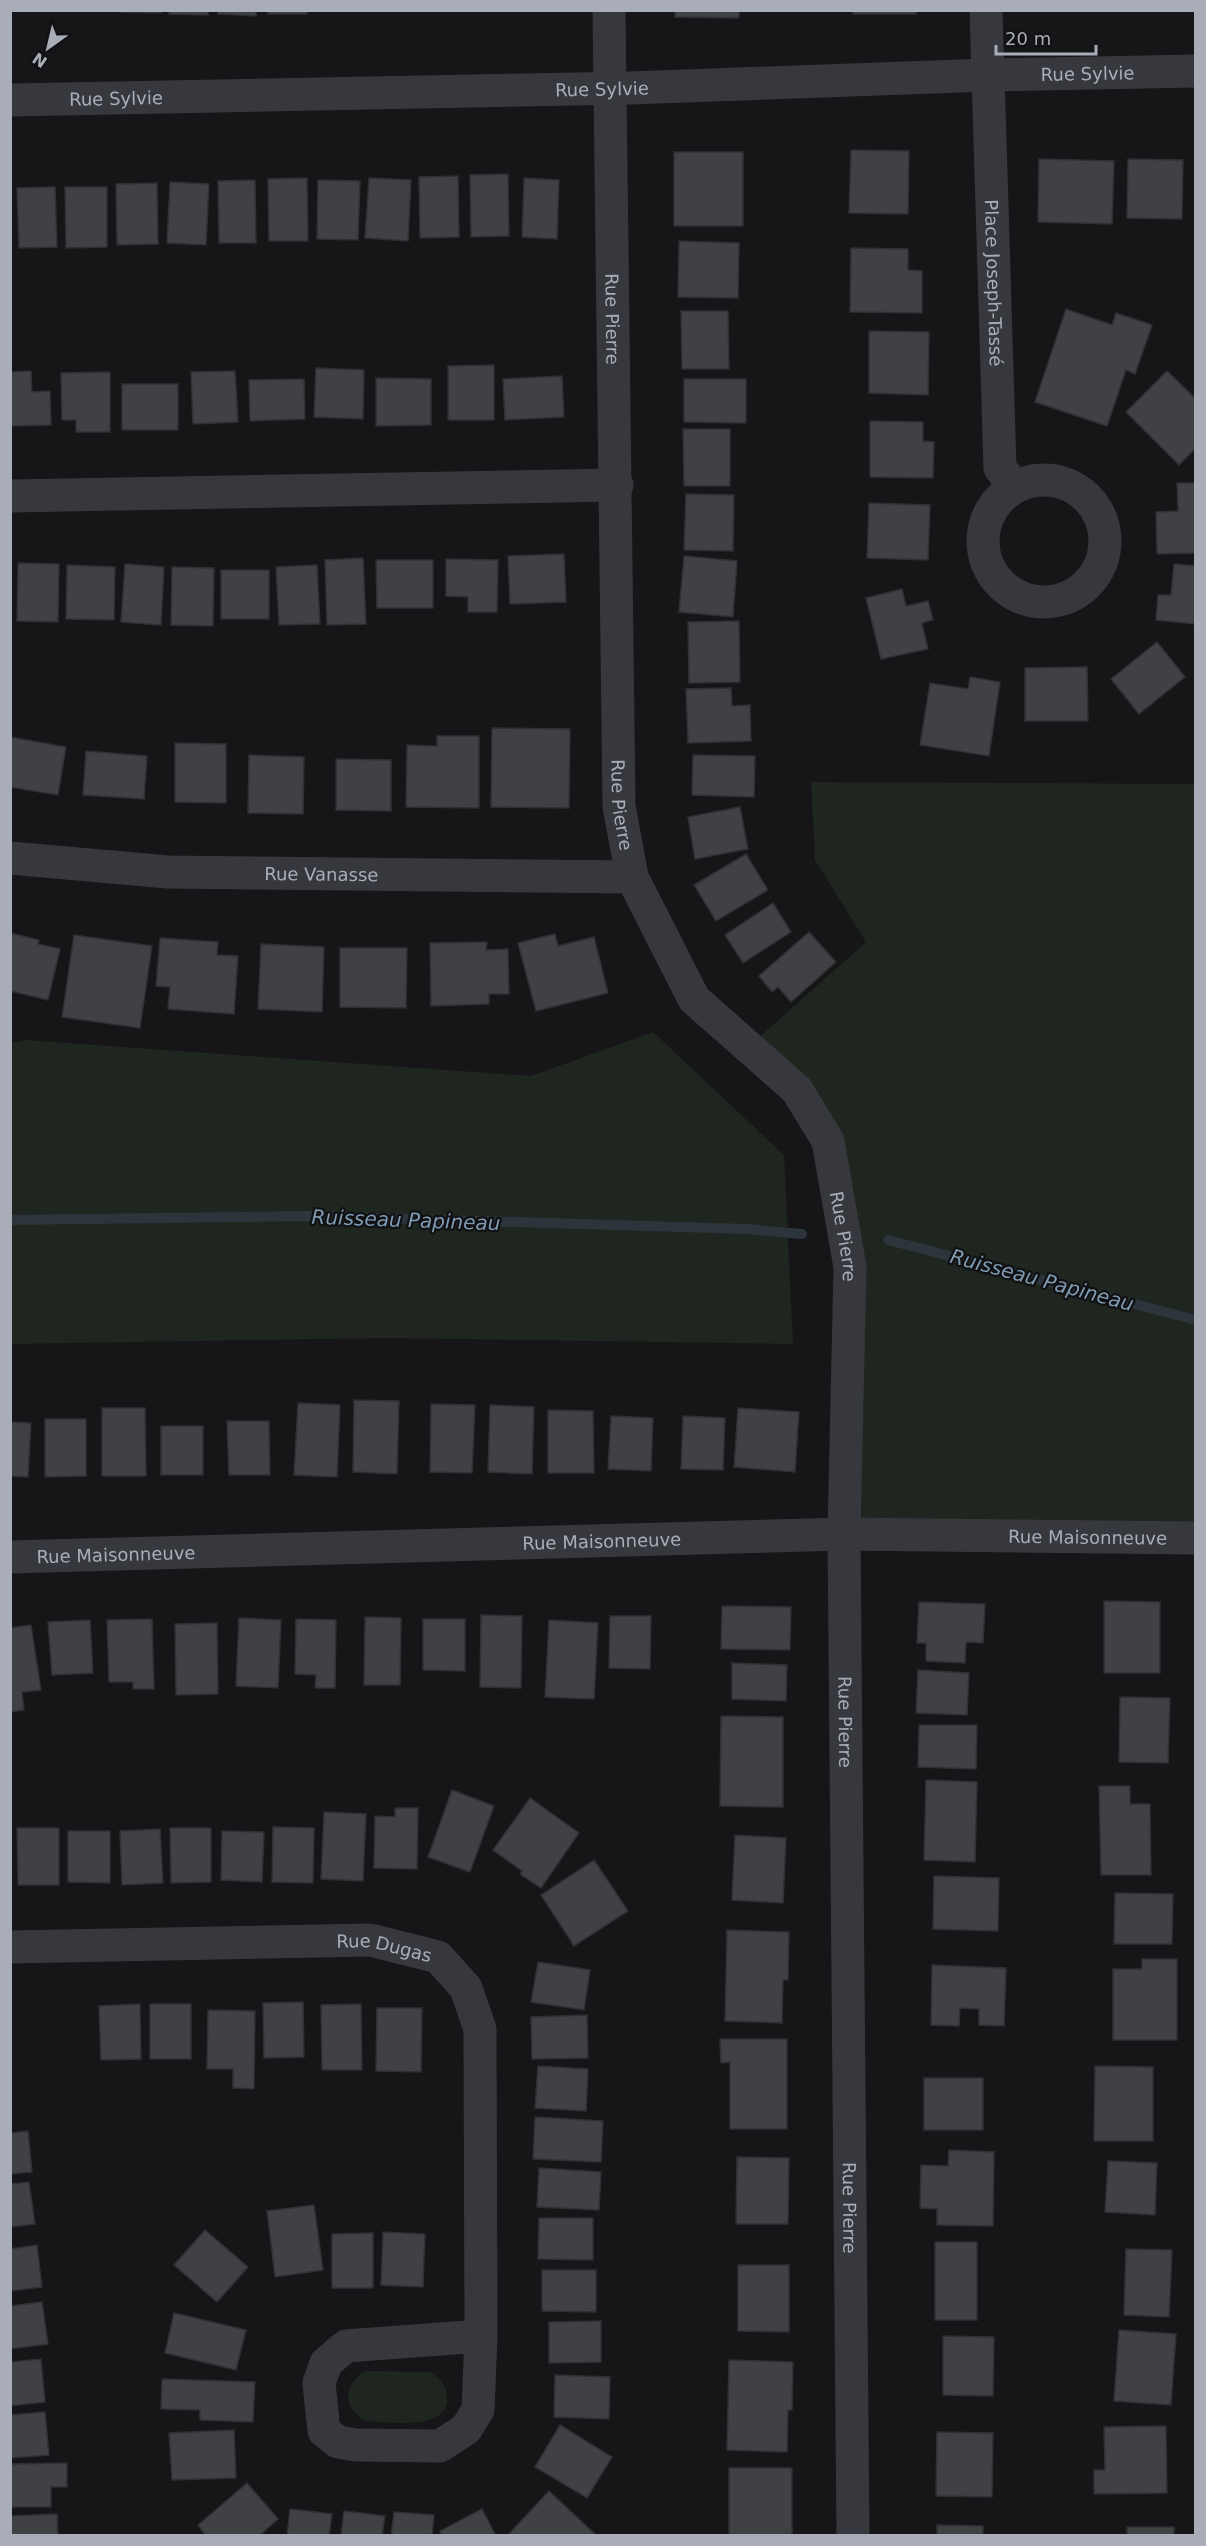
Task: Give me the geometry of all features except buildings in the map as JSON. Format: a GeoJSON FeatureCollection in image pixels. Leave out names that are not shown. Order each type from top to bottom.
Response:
{"type":"FeatureCollection","features":[{"type":"Feature","properties":{"kind":"street","name":"Rue Pierre"},"geometry":{"type":"LineString","coordinates":[[609,10],[620,806],[632,877],[694,999],[797,1090],[828,1142],[850,1268],[844,1534],[853,2535]]}},
{"type":"Feature","properties":{"kind":"street","name":"Place Joseph-Tassé"},"geometry":{"type":"LineString","coordinates":[[986,10],[1000,468],[1015,487]]}},
{"type":"Feature","properties":{"kind":"street","name":"Rue Sylvie"},"geometry":{"type":"LineString","coordinates":[[10,100],[610,88],[988,75],[1196,71]]}},
{"type":"Feature","properties":{"kind":"street"},"geometry":{"type":"LineString","coordinates":[[10,496],[616,485]]}},
{"type":"Feature","properties":{"kind":"street","name":"Rue Vanasse"},"geometry":{"type":"LineString","coordinates":[[10,858],[168,872],[632,877]]}},
{"type":"Feature","properties":{"kind":"street","name":"Rue Maisonneuve"},"geometry":{"type":"LineString","coordinates":[[10,1557],[844,1534],[1196,1538]]}},
{"type":"Feature","properties":{"kind":"street","name":"Rue Dugas"},"geometry":{"type":"LineString","coordinates":[[10,1947],[370,1940],[438,1957],[466,1988],[480,2029],[481,2336],[478,2410],[466,2429],[440,2446],[356,2445],[338,2442],[324,2431],[319,2382],[326,2363],[346,2346],[481,2336]]}},
{"type":"Feature","properties":{"kind":"shaded area"},"geometry":{"type":"Polygon","coordinates":[[[811,782],[1195,784],[1195,1538],[844,1534],[850,1267],[828,1142],[748,1047],[866,942],[815,860],[811,782]]]}},
{"type":"Feature","properties":{"kind":"shaded area"},"geometry":{"type":"Polygon","coordinates":[[[653,1032],[784,1155],[793,1344],[385,1338],[11,1344],[11,1043],[26,1040],[531,1076],[653,1032]]]}},
{"type":"Feature","properties":{"kind":"shaded area"},"geometry":{"type":"Polygon","coordinates":[[[366,2371],[430,2372],[444,2384],[447,2395],[446,2407],[440,2415],[430,2420],[403,2423],[367,2421],[353,2411],[348,2397],[353,2382],[366,2371]]]}},
{"type":"Feature","properties":{"kind":"waterway","name":"Ruisseau Papineau"},"geometry":{"type":"LineString","coordinates":[[10,1220],[313,1216],[746,1229],[802,1234]]}},
{"type":"Feature","properties":{"kind":"waterway","name":"Ruisseau Papineau"},"geometry":{"type":"LineString","coordinates":[[888,1240],[1196,1320]]}}]}
